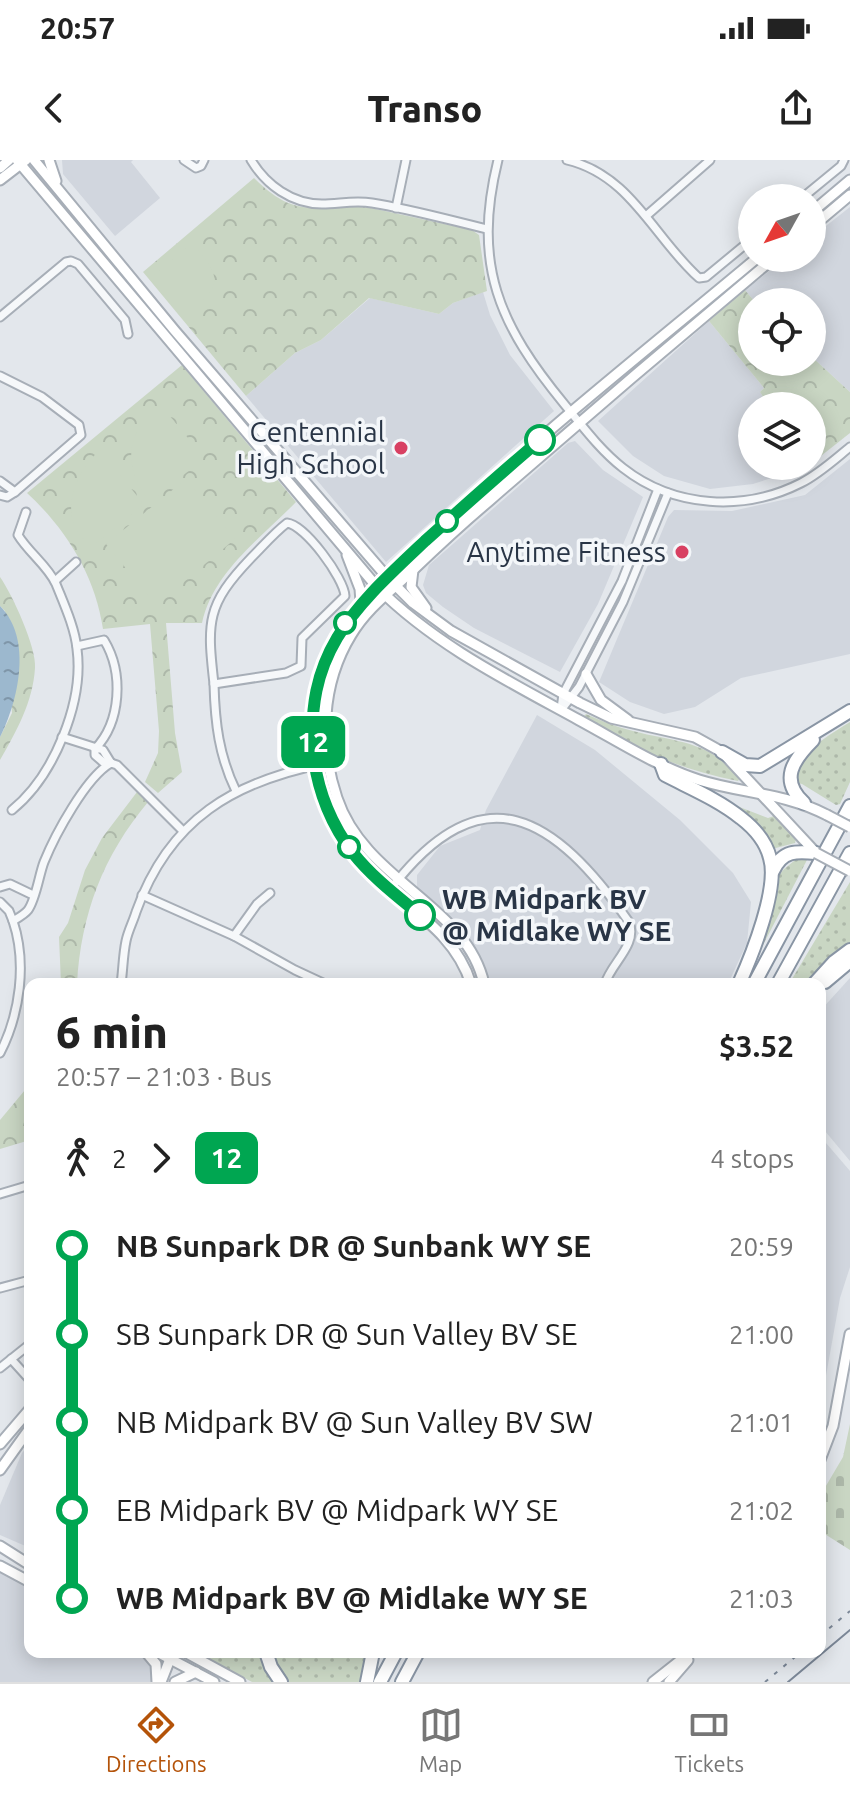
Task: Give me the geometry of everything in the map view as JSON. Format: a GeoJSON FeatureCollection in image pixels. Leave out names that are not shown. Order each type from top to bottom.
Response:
{"type":"FeatureCollection","features":[{"type":"Feature","properties":{"kind":"highway"},"geometry":{"type":"LineString","coordinates":[[722,752],[745,765],[760,766],[850,711]]}},
{"type":"Feature","properties":{"kind":"highway"},"geometry":{"type":"LineString","coordinates":[[804,803],[792,790],[792,771],[801,752],[827,727]]}},
{"type":"Feature","properties":{"kind":"highway"},"geometry":{"type":"LineString","coordinates":[[661,764],[665,775],[731,811],[749,825],[766,846],[772,867],[771,879]]}},
{"type":"Feature","properties":{"kind":"highway"},"geometry":{"type":"LineString","coordinates":[[757,978],[850,806]]}},
{"type":"Feature","properties":{"kind":"highway"},"geometry":{"type":"LineString","coordinates":[[741,978],[759,934],[774,867],[783,855],[797,851],[816,853]]}},
{"type":"Feature","properties":{"kind":"highway"},"geometry":{"type":"LineString","coordinates":[[781,978],[850,853]]}},
{"type":"Feature","properties":{"kind":"highway"},"geometry":{"type":"LineString","coordinates":[[793,956],[850,871]]}},
{"type":"Feature","properties":{"kind":"highway"},"geometry":{"type":"LineString","coordinates":[[819,978],[850,950]]}},
{"type":"Feature","properties":{"kind":"highway"},"geometry":{"type":"LineString","coordinates":[[826,982],[850,961]]}},
{"type":"Feature","properties":{"kind":"highway"},"geometry":{"type":"LineString","coordinates":[[268,1658],[281,1682]]}},
{"type":"Feature","properties":{"kind":"highway"},"geometry":{"type":"LineString","coordinates":[[367,1682],[372,1658]]}},
{"type":"Feature","properties":{"kind":"highway"},"geometry":{"type":"LineString","coordinates":[[380,1682],[393,1658]]}},
{"type":"Feature","properties":{"kind":"highway"},"geometry":{"type":"LineString","coordinates":[[402,1682],[415,1658]]}},
{"type":"Feature","properties":{"kind":"street"},"geometry":{"type":"LineString","coordinates":[[0,168],[9,160]]}},
{"type":"Feature","properties":{"kind":"street"},"geometry":{"type":"LineString","coordinates":[[34,160],[175,331],[395,586],[435,620],[488,654],[567,696],[611,718],[683,733],[722,752],[816,853],[850,871]]}},
{"type":"Feature","properties":{"kind":"street"},"geometry":{"type":"LineString","coordinates":[[49,160],[58,188]]}},
{"type":"Feature","properties":{"kind":"street"},"geometry":{"type":"LineString","coordinates":[[184,160],[196,168],[204,160]]}},
{"type":"Feature","properties":{"kind":"street"},"geometry":{"type":"LineString","coordinates":[[251,160],[269,183],[301,200],[325,204],[352,201],[487,229]]}},
{"type":"Feature","properties":{"kind":"street"},"geometry":{"type":"LineString","coordinates":[[396,208],[406,160]]}},
{"type":"Feature","properties":{"kind":"street"},"geometry":{"type":"LineString","coordinates":[[498,160],[491,187],[487,229],[494,280],[509,325],[536,369],[579,423],[614,460],[668,493],[721,502],[768,496],[803,482],[850,447]]}},
{"type":"Feature","properties":{"kind":"street"},"geometry":{"type":"LineString","coordinates":[[567,160],[587,165],[607,176],[701,279],[738,251]]}},
{"type":"Feature","properties":{"kind":"street"},"geometry":{"type":"LineString","coordinates":[[646,216],[710,160]]}},
{"type":"Feature","properties":{"kind":"street"},"geometry":{"type":"LineString","coordinates":[[817,184],[844,160]]}},
{"type":"Feature","properties":{"kind":"street"},"geometry":{"type":"LineString","coordinates":[[0,180],[21,161],[377,587],[422,628],[445,644],[661,764],[701,780],[804,803],[850,827]]}},
{"type":"Feature","properties":{"kind":"street"},"geometry":{"type":"LineString","coordinates":[[826,200],[850,180]]}},
{"type":"Feature","properties":{"kind":"street"},"geometry":{"type":"LineString","coordinates":[[826,215],[850,195]]}},
{"type":"Feature","properties":{"kind":"street"},"geometry":{"type":"LineString","coordinates":[[0,317],[71,261],[78,264],[125,320],[128,334]]}},
{"type":"Feature","properties":{"kind":"street"},"geometry":{"type":"LineString","coordinates":[[469,978],[452,943],[363,865],[344,840],[324,799],[315,765],[313,716],[323,669],[340,631],[361,602],[387,577],[472,498],[740,272]]}},
{"type":"Feature","properties":{"kind":"street"},"geometry":{"type":"LineString","coordinates":[[482,978],[476,959],[462,937],[372,856],[353,832],[339,803],[327,763],[325,722],[334,674],[363,616],[385,595],[579,423],[757,272]]}},
{"type":"Feature","properties":{"kind":"street"},"geometry":{"type":"LineString","coordinates":[[0,376],[42,397],[79,425],[81,432],[78,441],[15,492],[7,497],[0,495]]}},
{"type":"Feature","properties":{"kind":"street"},"geometry":{"type":"LineString","coordinates":[[0,481],[15,492]]}},
{"type":"Feature","properties":{"kind":"street"},"geometry":{"type":"LineString","coordinates":[[561,710],[622,581],[658,489]]}},
{"type":"Feature","properties":{"kind":"street"},"geometry":{"type":"LineString","coordinates":[[567,696],[586,674],[631,584],[668,493]]}},
{"type":"Feature","properties":{"kind":"street"},"geometry":{"type":"LineString","coordinates":[[12,810],[21,803],[45,769],[75,703],[77,646],[55,581],[18,535],[26,512]]}},
{"type":"Feature","properties":{"kind":"street"},"geometry":{"type":"LineString","coordinates":[[214,684],[286,673],[301,666],[302,638],[345,596],[344,587],[334,569],[295,524],[284,525],[232,578],[218,599],[211,619],[209,639],[218,743],[236,791]]}},
{"type":"Feature","properties":{"kind":"street"},"geometry":{"type":"LineString","coordinates":[[343,545],[360,589],[361,602]]}},
{"type":"Feature","properties":{"kind":"street"},"geometry":{"type":"LineString","coordinates":[[55,581],[76,562]]}},
{"type":"Feature","properties":{"kind":"street"},"geometry":{"type":"LineString","coordinates":[[413,570],[411,587],[435,620]]}},
{"type":"Feature","properties":{"kind":"street"},"geometry":{"type":"LineString","coordinates":[[77,646],[104,640],[114,670],[114,721],[95,749],[95,755],[103,762],[117,765],[183,831]]}},
{"type":"Feature","properties":{"kind":"street"},"geometry":{"type":"LineString","coordinates":[[586,674],[601,700],[634,724]]}},
{"type":"Feature","properties":{"kind":"street"},"geometry":{"type":"LineString","coordinates":[[62,737],[95,749]]}},
{"type":"Feature","properties":{"kind":"street"},"geometry":{"type":"LineString","coordinates":[[13,921],[27,912],[53,842],[71,810],[111,763]]}},
{"type":"Feature","properties":{"kind":"street"},"geometry":{"type":"LineString","coordinates":[[122,978],[126,942],[142,895],[157,867],[183,831],[200,815],[236,791],[285,771],[327,763]]}},
{"type":"Feature","properties":{"kind":"street"},"geometry":{"type":"LineString","coordinates":[[390,890],[434,841],[474,821],[508,820],[546,832],[571,852],[620,910],[631,928],[630,940],[608,978]]}},
{"type":"Feature","properties":{"kind":"street"},"geometry":{"type":"LineString","coordinates":[[0,887],[10,884],[33,895]]}},
{"type":"Feature","properties":{"kind":"street"},"geometry":{"type":"LineString","coordinates":[[234,936],[257,904],[270,893]]}},
{"type":"Feature","properties":{"kind":"street"},"geometry":{"type":"LineString","coordinates":[[142,895],[234,936],[314,978]]}},
{"type":"Feature","properties":{"kind":"street"},"geometry":{"type":"LineString","coordinates":[[0,902],[13,921],[20,962],[19,995],[11,1028],[0,1053]]}},
{"type":"Feature","properties":{"kind":"street"},"geometry":{"type":"LineString","coordinates":[[0,1194],[24,1187]]}},
{"type":"Feature","properties":{"kind":"street"},"geometry":{"type":"LineString","coordinates":[[0,1288],[24,1282]]}},
{"type":"Feature","properties":{"kind":"street"},"geometry":{"type":"LineString","coordinates":[[826,1444],[833,1426],[850,1334]]}},
{"type":"Feature","properties":{"kind":"street"},"geometry":{"type":"LineString","coordinates":[[0,1368],[24,1349]]}},
{"type":"Feature","properties":{"kind":"street"},"geometry":{"type":"LineString","coordinates":[[11,1359],[24,1373]]}},
{"type":"Feature","properties":{"kind":"street"},"geometry":{"type":"LineString","coordinates":[[0,1444],[24,1416]]}},
{"type":"Feature","properties":{"kind":"street"},"geometry":{"type":"LineString","coordinates":[[0,1470],[24,1436]]}},
{"type":"Feature","properties":{"kind":"street"},"geometry":{"type":"LineString","coordinates":[[0,1546],[24,1562]]}},
{"type":"Feature","properties":{"kind":"street"},"geometry":{"type":"LineString","coordinates":[[0,1553],[24,1563]]}},
{"type":"Feature","properties":{"kind":"street"},"geometry":{"type":"LineString","coordinates":[[0,1566],[24,1579]]}},
{"type":"Feature","properties":{"kind":"street"},"geometry":{"type":"LineString","coordinates":[[151,1658],[162,1682]]}},
{"type":"Feature","properties":{"kind":"street"},"geometry":{"type":"LineString","coordinates":[[162,1682],[174,1658]]}},
{"type":"Feature","properties":{"kind":"street"},"geometry":{"type":"LineString","coordinates":[[178,1658],[214,1682]]}},
{"type":"Feature","properties":{"kind":"street"},"geometry":{"type":"LineString","coordinates":[[196,1658],[240,1682]]}},
{"type":"Feature","properties":{"kind":"street"},"geometry":{"type":"LineString","coordinates":[[653,1682],[684,1658]]}},
{"type":"Feature","properties":{"kind":"street"},"geometry":{"type":"LineString","coordinates":[[669,1682],[687,1658]]}},
{"type":"Feature","properties":{"kind":"street"},"geometry":{"type":"LineString","coordinates":[[175,1682],[196,1672]]}},
{"type":"Feature","properties":{"kind":"shaded area"},"geometry":{"type":"Polygon","coordinates":[[[62,160],[133,160],[131,162],[160,198],[115,236],[63,174],[62,160]]]}},
{"type":"Feature","properties":{"kind":"shaded area"},"geometry":{"type":"Polygon","coordinates":[[[850,207],[850,392],[826,370],[826,288],[748,288],[768,272],[826,272],[826,226],[850,207]]]}},
{"type":"Feature","properties":{"kind":"shaded area","name":"Centennial High School"},"geometry":{"type":"Polygon","coordinates":[[[483,292],[490,315],[510,355],[554,411],[386,562],[246,396],[295,353],[321,340],[370,298],[439,314],[453,303],[483,292]]]}},
{"type":"Feature","properties":{"kind":"shaded area"},"geometry":{"type":"Polygon","coordinates":[[[709,321],[738,356],[738,376],[754,376],[764,388],[760,392],[738,392],[738,480],[765,480],[710,489],[664,476],[633,456],[598,421],[709,321]]]}},
{"type":"Feature","properties":{"kind":"shaded area"},"geometry":{"type":"Polygon","coordinates":[[[575,441],[603,470],[643,497],[598,604],[560,672],[474,628],[426,593],[423,585],[429,565],[568,443],[575,441]]]}},
{"type":"Feature","properties":{"kind":"shaded area"},"geometry":{"type":"Polygon","coordinates":[[[850,459],[850,654],[741,678],[695,707],[664,714],[630,702],[599,682],[668,517],[674,510],[732,511],[805,495],[850,459]]]}},
{"type":"Feature","properties":{"kind":"shaded area"},"geometry":{"type":"Polygon","coordinates":[[[537,715],[595,750],[680,820],[733,873],[751,902],[747,943],[731,978],[486,978],[465,929],[417,891],[417,875],[440,846],[480,830],[486,810],[537,715]]]}},
{"type":"Feature","properties":{"kind":"shaded area"},"geometry":{"type":"Polygon","coordinates":[[[850,978],[850,1161],[826,1132],[826,1004],[850,978]]]}},
{"type":"Feature","properties":{"kind":"shaded area"},"geometry":{"type":"Polygon","coordinates":[[[826,1143],[850,1171],[850,1267],[840,1298],[826,1376],[826,1143]]]}},
{"type":"Feature","properties":{"kind":"shaded area"},"geometry":{"type":"Polygon","coordinates":[[[24,1450],[24,1545],[0,1535],[0,1505],[24,1450]]]}},
{"type":"Feature","properties":{"kind":"shaded area"},"geometry":{"type":"Polygon","coordinates":[[[0,1569],[24,1582],[24,1658],[146,1658],[153,1668],[155,1682],[0,1682],[0,1569]]]}},
{"type":"Feature","properties":{"kind":"green space"},"geometry":{"type":"Polygon","coordinates":[[[254,178],[270,192],[297,206],[371,208],[472,230],[479,235],[487,291],[453,303],[439,314],[369,298],[321,340],[295,353],[246,396],[143,272],[254,178]]]}},
{"type":"Feature","properties":{"kind":"green space"},"geometry":{"type":"Polygon","coordinates":[[[192,243],[210,266],[214,283],[205,299],[183,318],[153,283],[153,276],[192,243]]]}},
{"type":"Feature","properties":{"kind":"green space"},"geometry":{"type":"Polygon","coordinates":[[[738,296],[738,356],[709,321],[738,296]]]}},
{"type":"Feature","properties":{"kind":"green space"},"geometry":{"type":"Polygon","coordinates":[[[182,365],[296,502],[227,572],[216,588],[202,623],[166,623],[175,733],[182,772],[158,793],[145,782],[158,753],[159,731],[150,624],[103,629],[93,590],[77,554],[54,522],[27,493],[182,365]]]}},
{"type":"Feature","properties":{"kind":"green space"},"geometry":{"type":"Polygon","coordinates":[[[826,370],[850,392],[850,433],[826,452],[826,392],[760,392],[764,388],[754,376],[826,376],[826,370]]]}},
{"type":"Feature","properties":{"kind":"green space"},"geometry":{"type":"Polygon","coordinates":[[[160,404],[202,455],[201,461],[150,502],[135,476],[131,451],[140,427],[160,404]]]}},
{"type":"Feature","properties":{"kind":"green space"},"geometry":{"type":"Polygon","coordinates":[[[100,450],[142,502],[141,507],[93,546],[74,525],[72,498],[82,471],[100,450]]]}},
{"type":"Feature","properties":{"kind":"green space"},"geometry":{"type":"Polygon","coordinates":[[[186,479],[235,539],[156,605],[106,544],[186,479]]]}},
{"type":"Feature","properties":{"kind":"green space"},"geometry":{"type":"Polygon","coordinates":[[[0,577],[28,635],[35,668],[27,705],[0,760],[0,737],[12,713],[5,611],[0,606],[0,577]]]}},
{"type":"Feature","properties":{"kind":"green space"},"geometry":{"type":"Polygon","coordinates":[[[586,714],[621,728],[691,744],[715,756],[740,778],[738,781],[717,776],[658,757],[601,728],[583,717],[586,714]]]}},
{"type":"Feature","properties":{"kind":"green space"},"geometry":{"type":"Polygon","coordinates":[[[850,722],[850,782],[840,804],[836,805],[797,783],[798,772],[814,746],[850,722]]]}},
{"type":"Feature","properties":{"kind":"green space"},"geometry":{"type":"Polygon","coordinates":[[[137,792],[148,802],[118,843],[97,887],[83,934],[77,978],[61,978],[59,937],[68,923],[85,870],[102,838],[137,792]]]}},
{"type":"Feature","properties":{"kind":"green space"},"geometry":{"type":"Polygon","coordinates":[[[737,806],[768,818],[774,816],[796,839],[795,843],[772,849],[737,806]]]}},
{"type":"Feature","properties":{"kind":"green space"},"geometry":{"type":"Polygon","coordinates":[[[800,856],[808,858],[762,947],[778,877],[800,856]]]}},
{"type":"Feature","properties":{"kind":"green space"},"geometry":{"type":"Polygon","coordinates":[[[850,882],[850,942],[810,978],[793,978],[850,882]]]}},
{"type":"Feature","properties":{"kind":"green space"},"geometry":{"type":"Polygon","coordinates":[[[24,1091],[24,1142],[0,1149],[0,1120],[24,1091]]]}},
{"type":"Feature","properties":{"kind":"green space"},"geometry":{"type":"Polygon","coordinates":[[[850,1424],[850,1550],[826,1535],[826,1486],[843,1457],[850,1424]]]}},
{"type":"Feature","properties":{"kind":"green space"},"geometry":{"type":"Polygon","coordinates":[[[207,1658],[266,1658],[277,1682],[252,1682],[207,1658]]]}},
{"type":"Feature","properties":{"kind":"green space"},"geometry":{"type":"Polygon","coordinates":[[[273,1658],[368,1658],[362,1682],[287,1682],[279,1673],[273,1658]]]}},
{"type":"Feature","properties":{"kind":"water"},"geometry":{"type":"Polygon","coordinates":[[[0,606],[16,635],[19,670],[12,706],[0,737],[0,606]]]}},
{"type":"Feature","properties":{"kind":"tram line"},"geometry":{"type":"LineString","coordinates":[[826,1650],[850,1630]]}},
{"type":"Feature","properties":{"kind":"tram line"},"geometry":{"type":"LineString","coordinates":[[788,1682],[817,1658]]}},
{"type":"Feature","properties":{"kind":"railway"},"geometry":{"type":"LineString","coordinates":[[826,1631],[850,1611]]}},
{"type":"Feature","properties":{"kind":"railway"},"geometry":{"type":"LineString","coordinates":[[765,1682],[794,1658]]}},
{"type":"Feature","properties":{"kind":"bus line","name":"12"},"geometry":{"type":"LineString","coordinates":[[420,915],[363,865],[344,840],[324,799],[315,765],[312,734],[315,701],[323,669],[340,631],[361,602],[472,498],[540,440]]}},
{"type":"Feature","properties":{"kind":"place","name":"Centennial High School"},"geometry":{"type":"Point","coordinates":[401,448]}},
{"type":"Feature","properties":{"kind":"place","name":"Anytime Fitness"},"geometry":{"type":"Point","coordinates":[682,552]}},
{"type":"Feature","properties":{"kind":"place","name":"WB Midpark BV @ Midlake WY SE"},"geometry":{"type":"Point","coordinates":[420,915]}}]}
